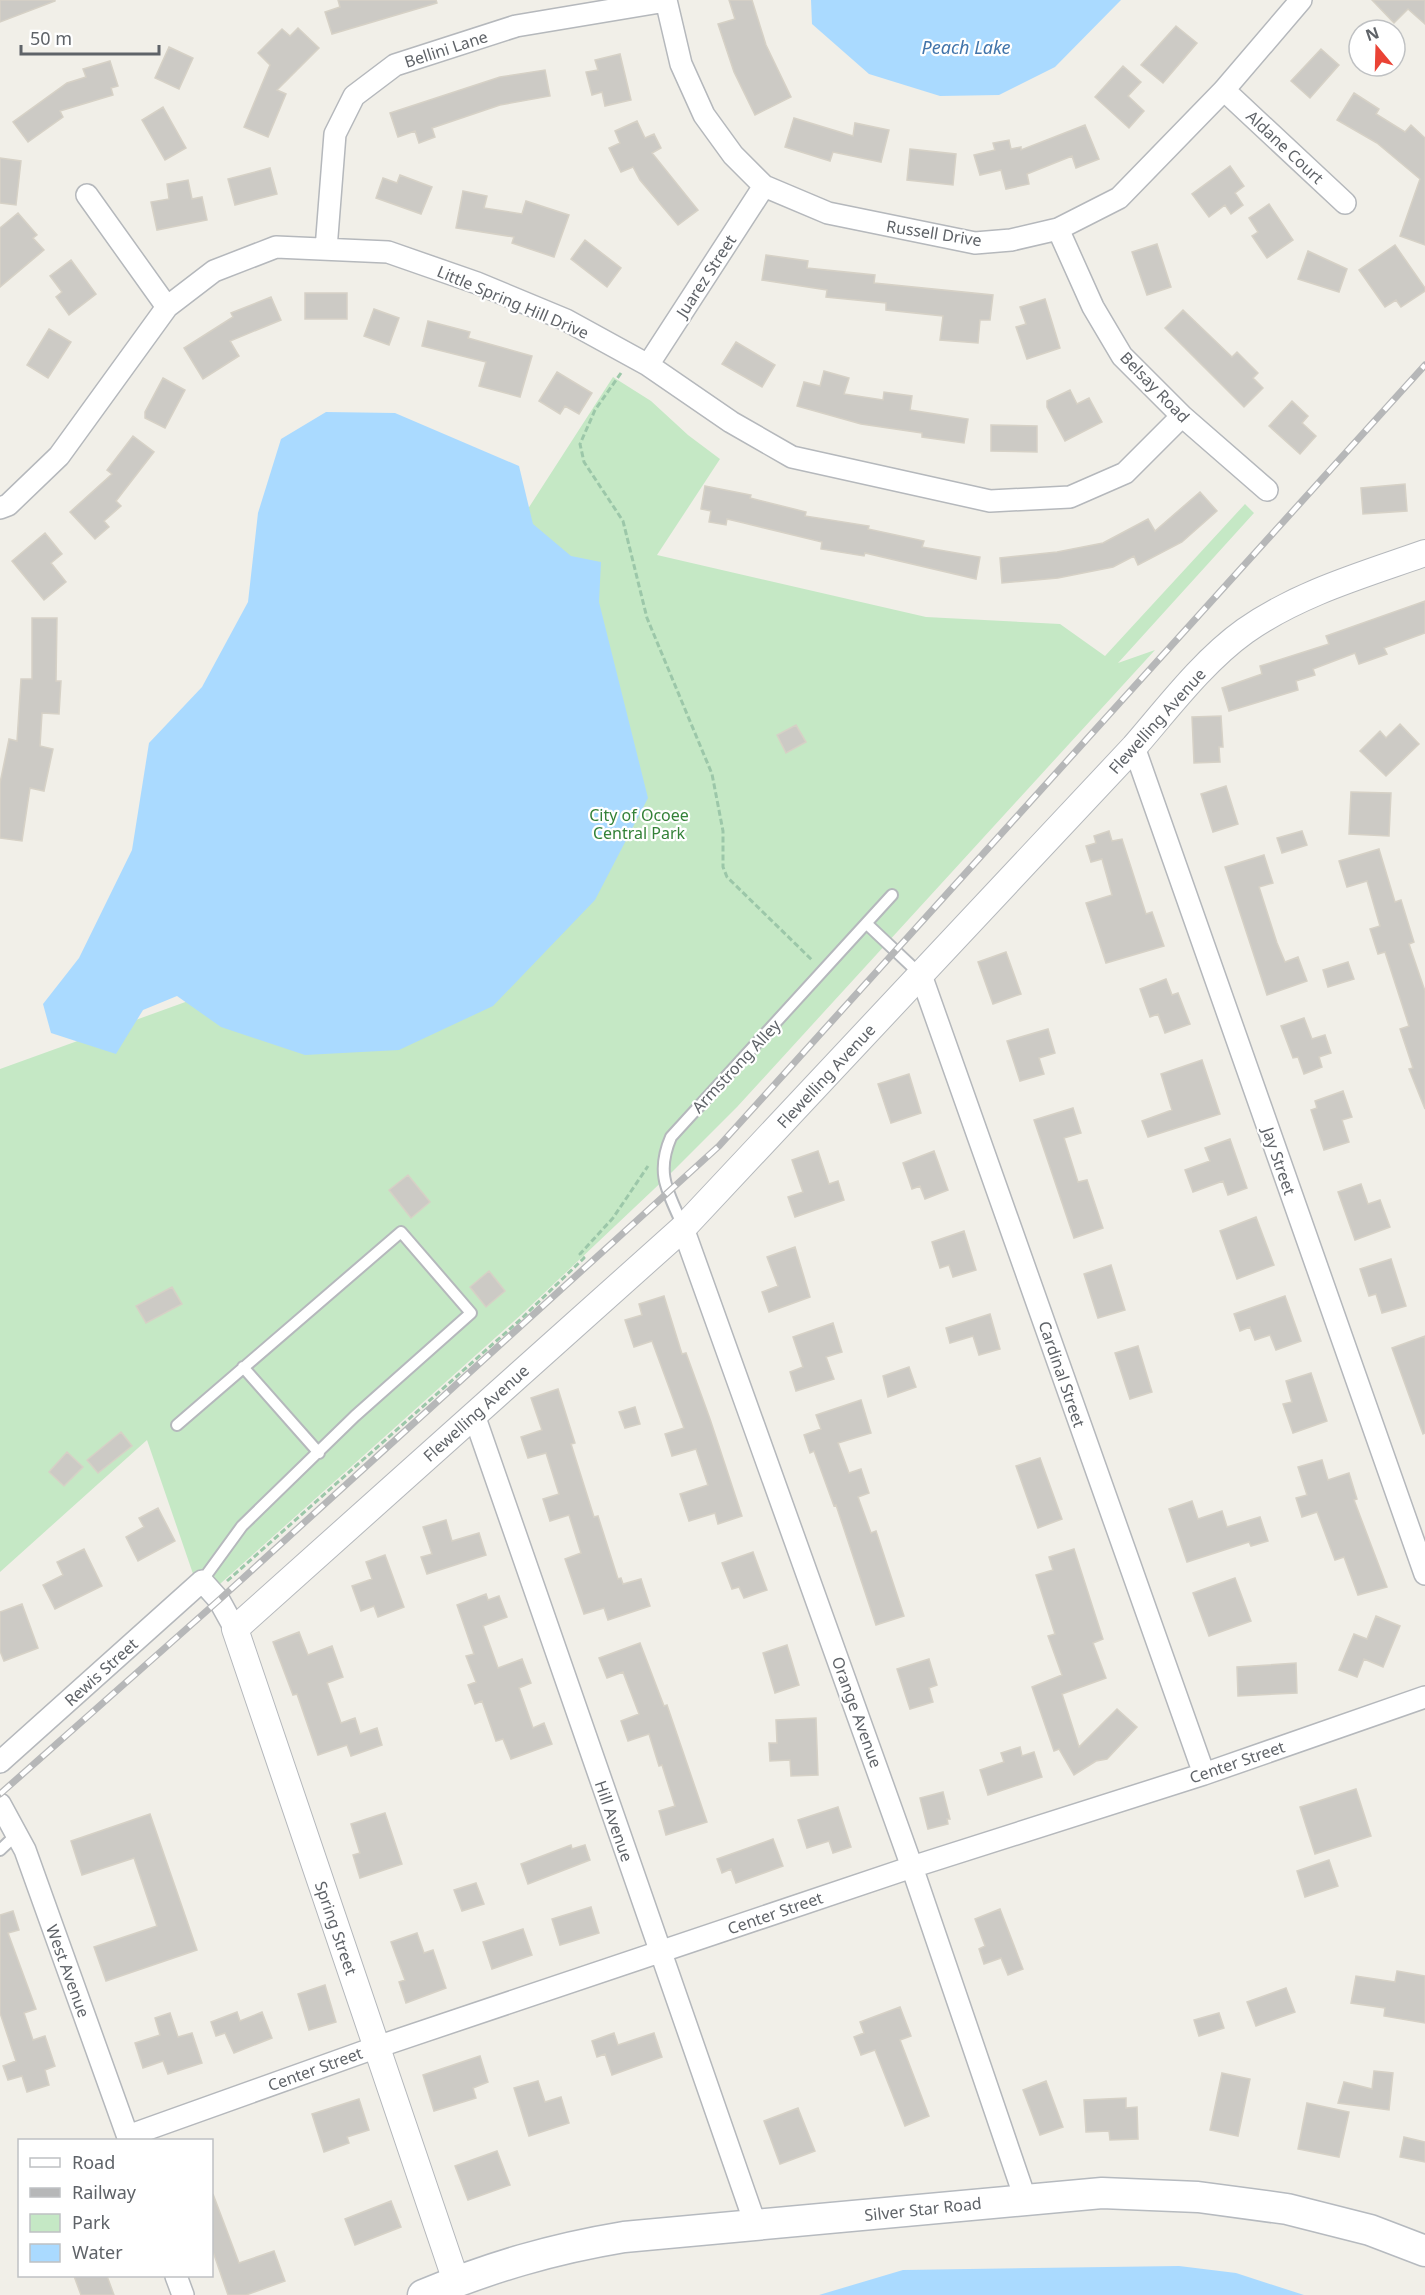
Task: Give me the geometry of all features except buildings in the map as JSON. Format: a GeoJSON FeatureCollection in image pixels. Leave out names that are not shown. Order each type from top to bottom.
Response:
{"type":"FeatureCollection","features":[{"type":"Feature","properties":{"kind":"main road","name":"Silver Star Road"},"geometry":{"type":"LineString","coordinates":[[423,2295],[456,2281],[559,2248],[624,2237],[1026,2198],[1102,2193],[1198,2197],[1287,2209],[1370,2230],[1425,2251]]}},
{"type":"Feature","properties":{"kind":"street","name":"Russell Drive"},"geometry":{"type":"LineString","coordinates":[[666,1],[681,64],[704,115],[733,155],[764,186],[828,213],[975,243],[1011,240],[1058,229],[1119,198],[1224,90],[1301,0]]}},
{"type":"Feature","properties":{"kind":"street","name":"Bellini Lane"},"geometry":{"type":"LineString","coordinates":[[326,249],[335,134],[354,96],[395,65],[516,26],[666,1]]}},
{"type":"Feature","properties":{"kind":"street","name":"Aldane Court"},"geometry":{"type":"LineString","coordinates":[[1224,90],[1346,203]]}},
{"type":"Feature","properties":{"kind":"street","name":"Juarez Street"},"geometry":{"type":"LineString","coordinates":[[640,361],[764,186]]}},
{"type":"Feature","properties":{"kind":"street"},"geometry":{"type":"LineString","coordinates":[[87,195],[167,307]]}},
{"type":"Feature","properties":{"kind":"street","name":"Belsay Road"},"geometry":{"type":"LineString","coordinates":[[1058,229],[1093,307],[1122,356],[1182,416],[1267,490]]}},
{"type":"Feature","properties":{"kind":"street","name":"Little Spring Hill Drive"},"geometry":{"type":"LineString","coordinates":[[0,508],[8,505],[59,456],[167,307],[214,271],[276,247],[388,252],[477,283],[566,320],[640,361],[731,422],[792,457],[990,501],[1070,497],[1125,474],[1182,416]]}},
{"type":"Feature","properties":{"kind":"street","name":"Flewelling Avenue"},"geometry":{"type":"LineString","coordinates":[[235,1629],[683,1228],[1134,747],[1190,682],[1244,632],[1302,597],[1425,553]]}},
{"type":"Feature","properties":{"kind":"street","name":"Jay Street"},"geometry":{"type":"LineString","coordinates":[[1134,747],[1425,1574]]}},
{"type":"Feature","properties":{"kind":"street","name":"Cardinal Street"},"geometry":{"type":"LineString","coordinates":[[921,975],[1203,1774]]}},
{"type":"Feature","properties":{"kind":"street","name":"Orange Avenue"},"geometry":{"type":"LineString","coordinates":[[683,1228],[912,1867],[1026,2198]]}},
{"type":"Feature","properties":{"kind":"street","name":"Hill Avenue"},"geometry":{"type":"LineString","coordinates":[[474,1415],[756,2226]]}},
{"type":"Feature","properties":{"kind":"street","name":"Spring Street"},"geometry":{"type":"LineString","coordinates":[[207,1587],[235,1629],[456,2281]]}},
{"type":"Feature","properties":{"kind":"street","name":"Rewis Street"},"geometry":{"type":"LineString","coordinates":[[0,1762],[207,1587]]}},
{"type":"Feature","properties":{"kind":"street","name":"Center Street"},"geometry":{"type":"LineString","coordinates":[[128,2138],[377,2047],[912,1867],[1203,1774],[1425,1697]]}},
{"type":"Feature","properties":{"kind":"street","name":"West Avenue"},"geometry":{"type":"LineString","coordinates":[[0,1804],[25,1850],[128,2138]]}},
{"type":"Feature","properties":{"kind":"street"},"geometry":{"type":"LineString","coordinates":[[176,2277],[183,2295]]}},
{"type":"Feature","properties":{"kind":"lane","name":"Armstrong Alley"},"geometry":{"type":"LineString","coordinates":[[683,1228],[662,1174],[663,1155],[671,1137],[892,895]]}},
{"type":"Feature","properties":{"kind":"lane"},"geometry":{"type":"LineString","coordinates":[[867,924],[921,975]]}},
{"type":"Feature","properties":{"kind":"lane"},"geometry":{"type":"LineString","coordinates":[[177,1425],[401,1232],[471,1313],[355,1416],[242,1526],[207,1587]]}},
{"type":"Feature","properties":{"kind":"lane"},"geometry":{"type":"LineString","coordinates":[[243,1366],[319,1453]]}},
{"type":"Feature","properties":{"kind":"lane"},"geometry":{"type":"LineString","coordinates":[[0,1850],[17,1834]]}},
{"type":"Feature","properties":{"kind":"path"},"geometry":{"type":"LineString","coordinates":[[640,361],[595,410],[580,444],[584,462],[623,521],[646,618],[712,774],[723,831],[723,867],[727,877],[816,964]]}},
{"type":"Feature","properties":{"kind":"path"},"geometry":{"type":"LineString","coordinates":[[207,1587],[521,1319],[584,1258],[580,1254],[613,1218],[650,1163]]}},
{"type":"Feature","properties":{"kind":"green space","name":"City of Ocoee Central Park"},"geometry":{"type":"Polygon","coordinates":[[[613,377],[651,401],[688,435],[720,459],[657,555],[926,617],[1060,624],[1105,656],[1245,504],[1254,513],[1118,663],[1155,650],[737,1107],[523,1313],[202,1600],[147,1440],[0,1572],[0,1069],[238,983],[259,926],[613,377]]]}},
{"type":"Feature","properties":{"kind":"water","name":"Peach Lake"},"geometry":{"type":"Polygon","coordinates":[[[811,0],[1121,0],[1055,67],[999,95],[940,96],[869,74],[812,24],[811,0]]]}},
{"type":"Feature","properties":{"kind":"water"},"geometry":{"type":"Polygon","coordinates":[[[326,412],[395,413],[519,466],[533,524],[571,556],[601,562],[599,602],[648,798],[595,900],[493,1006],[399,1050],[305,1055],[221,1027],[177,996],[143,1010],[116,1054],[51,1033],[43,1004],[79,958],[132,850],[149,743],[202,687],[248,602],[258,513],[281,439],[326,412]]]}},
{"type":"Feature","properties":{"kind":"water"},"geometry":{"type":"Polygon","coordinates":[[[1179,2266],[1236,2273],[1304,2295],[819,2295],[903,2270],[1179,2266]]]}},
{"type":"Feature","properties":{"kind":"railway"},"geometry":{"type":"LineString","coordinates":[[0,1794],[219,1600],[719,1146],[1425,365]]}}]}
